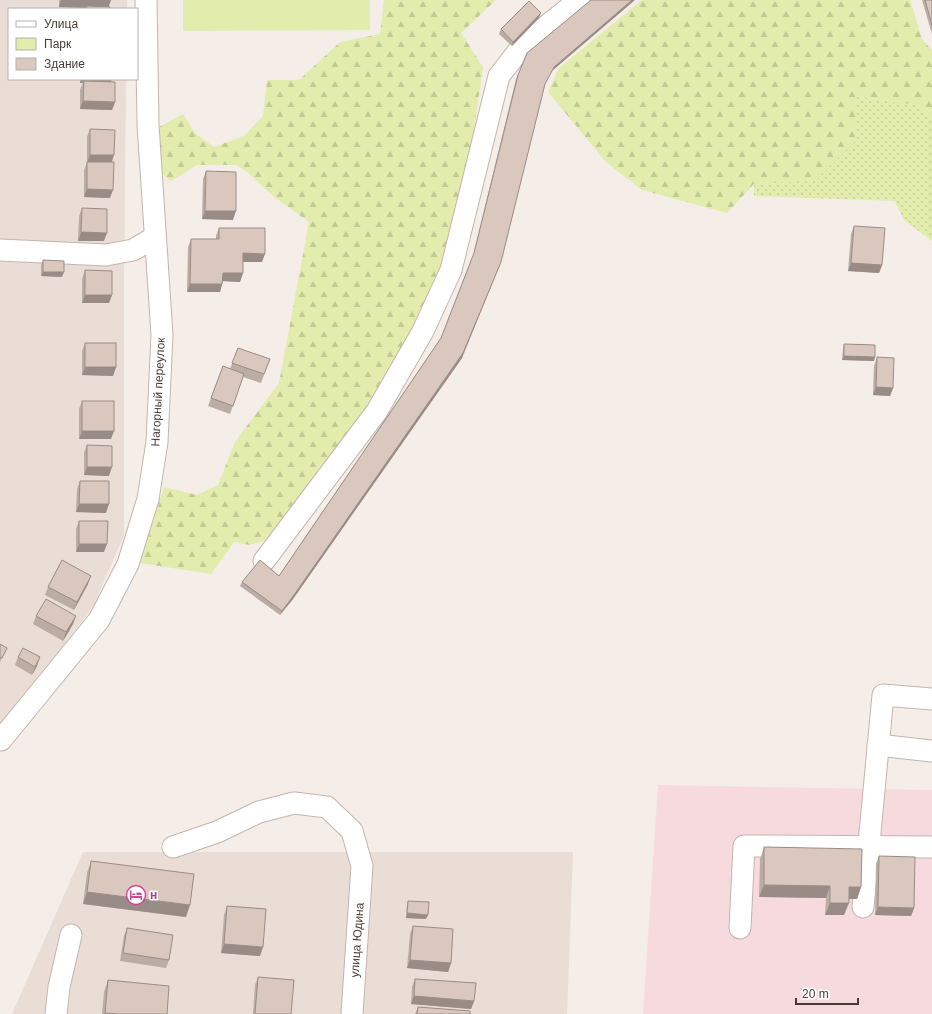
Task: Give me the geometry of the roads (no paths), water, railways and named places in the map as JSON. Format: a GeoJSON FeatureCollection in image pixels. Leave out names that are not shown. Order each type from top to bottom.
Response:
{"type":"FeatureCollection","features":[{"type":"Feature","properties":{"kind":"street","name":"Нагорный переулок"},"geometry":{"type":"LineString","coordinates":[[1,740],[99,620],[128,564],[148,499],[157,442],[162,335],[148,125],[146,0]]}},
{"type":"Feature","properties":{"kind":"street"},"geometry":{"type":"LineString","coordinates":[[264,561],[377,411],[423,331],[451,270],[499,76],[523,45],[579,0]]}},
{"type":"Feature","properties":{"kind":"street"},"geometry":{"type":"LineString","coordinates":[[0,250],[106,255],[133,250],[156,237]]}},
{"type":"Feature","properties":{"kind":"street"},"geometry":{"type":"LineString","coordinates":[[863,907],[883,695],[932,699]]}},
{"type":"Feature","properties":{"kind":"street"},"geometry":{"type":"LineString","coordinates":[[878,745],[932,750]]}},
{"type":"Feature","properties":{"kind":"street","name":"улица Юдина"},"geometry":{"type":"LineString","coordinates":[[173,847],[217,832],[259,812],[294,803],[327,807],[352,831],[362,866],[352,1014]]}},
{"type":"Feature","properties":{"kind":"street"},"geometry":{"type":"LineString","coordinates":[[740,928],[744,846],[932,847]]}},
{"type":"Feature","properties":{"kind":"street"},"geometry":{"type":"LineString","coordinates":[[56,1014],[59,987],[71,935]]}},
{"type":"Feature","properties":{"kind":"place","name":"н"},"geometry":{"type":"Point","coordinates":[136,895]}}]}
